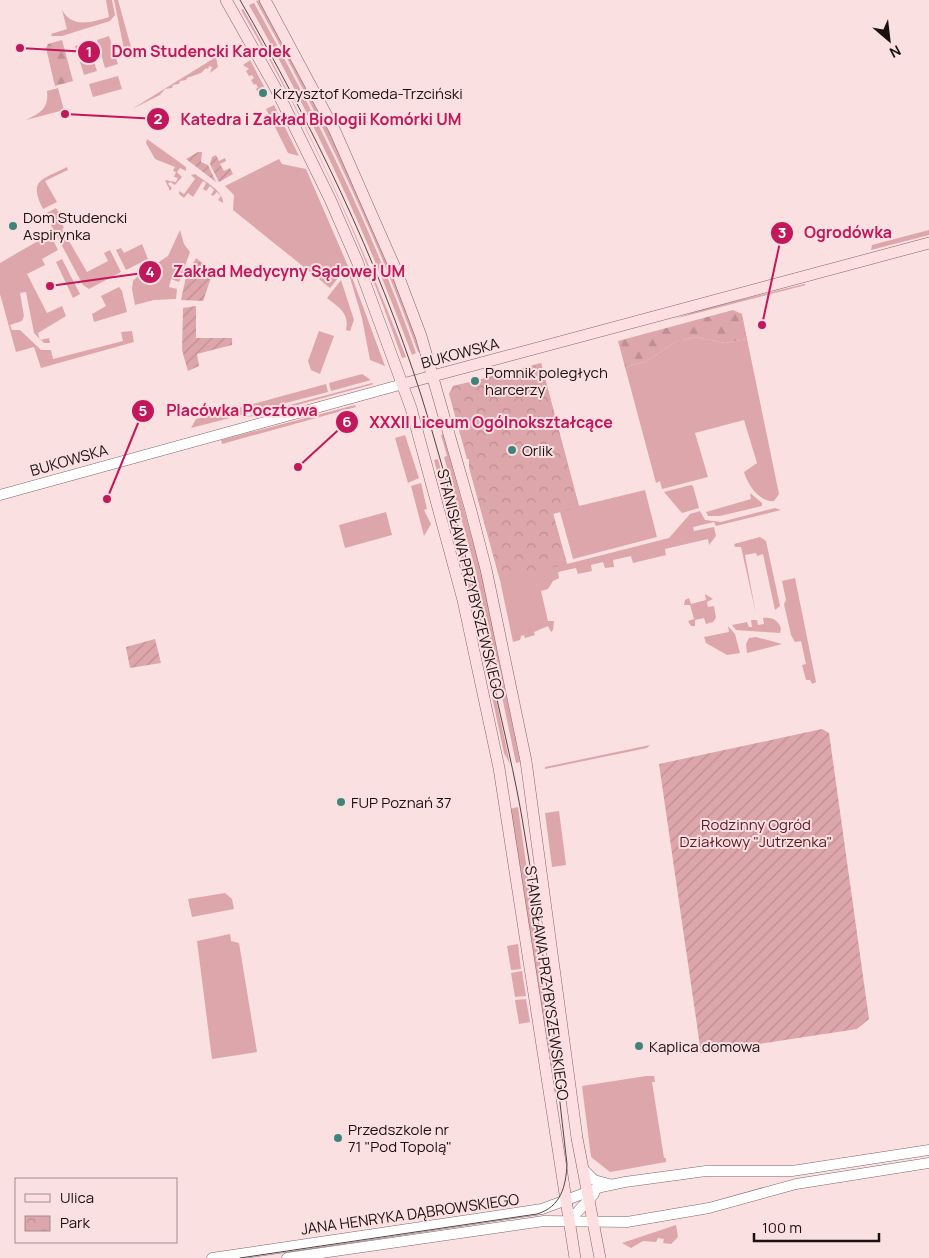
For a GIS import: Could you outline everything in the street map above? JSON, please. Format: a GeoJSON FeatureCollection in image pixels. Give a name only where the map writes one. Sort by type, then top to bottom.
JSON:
{"type":"FeatureCollection","features":[{"type":"Feature","properties":{"kind":"main road","name":"STANISŁAWA PRZYBYSZEWSKIEGO"},"geometry":{"type":"LineString","coordinates":[[226,0],[265,67],[307,149],[357,262],[403,384],[456,573],[498,764],[575,1258]]}},
{"type":"Feature","properties":{"kind":"main road","name":"STANISŁAWA PRZYBYSZEWSKIEGO"},"geometry":{"type":"LineString","coordinates":[[265,0],[312,85],[363,192],[410,305],[433,376],[486,569],[526,761],[576,1129],[600,1258]]}},
{"type":"Feature","properties":{"kind":"main road","name":"BUKOWSKA"},"geometry":{"type":"LineString","coordinates":[[403,384],[929,242]]}},
{"type":"Feature","properties":{"kind":"street","name":"BUKOWSKA"},"geometry":{"type":"LineString","coordinates":[[0,495],[403,384]]}},
{"type":"Feature","properties":{"kind":"street","name":"JANA HENRYKA DĄBROWSKIEGO"},"geometry":{"type":"LineString","coordinates":[[287,1258],[544,1221],[567,1211],[590,1205],[610,1184],[697,1172],[792,1171],[929,1150]]}},
{"type":"Feature","properties":{"kind":"street","name":"JANA HENRYKA DĄBROWSKIEGO"},"geometry":{"type":"LineString","coordinates":[[212,1258],[534,1210],[567,1211],[590,1205],[627,1222],[724,1204],[796,1184],[929,1163]]}},
{"type":"Feature","properties":{"kind":"street"},"geometry":{"type":"LineString","coordinates":[[584,1170],[598,1183],[610,1184]]}},
{"type":"Feature","properties":{"kind":"street","name":"JANA HENRYKA DĄBROWSKIEGO"},"geometry":{"type":"LineString","coordinates":[[567,1211],[590,1205]]}},
{"type":"Feature","properties":{"kind":"green space"},"geometry":{"type":"Polygon","coordinates":[[[106,0],[112,0],[115,15],[110,21],[62,36],[52,36],[51,34],[67,29],[62,10],[66,16],[77,22],[96,21],[109,17],[106,0]]]}},
{"type":"Feature","properties":{"kind":"green space"},"geometry":{"type":"Polygon","coordinates":[[[114,0],[118,0],[131,47],[124,49],[114,0]]]}},
{"type":"Feature","properties":{"kind":"green space"},"geometry":{"type":"Polygon","coordinates":[[[259,0],[328,128],[349,172],[388,261],[420,352],[418,352],[383,262],[344,173],[302,87],[256,1],[259,0]]]}},
{"type":"Feature","properties":{"kind":"green space"},"geometry":{"type":"Polygon","coordinates":[[[254,3],[322,131],[362,218],[416,353],[412,355],[358,221],[317,133],[249,5],[254,3]]]}},
{"type":"Feature","properties":{"kind":"green space"},"geometry":{"type":"Polygon","coordinates":[[[243,9],[289,94],[331,180],[370,268],[406,357],[402,358],[368,268],[330,180],[288,94],[241,10],[243,9]]]}},
{"type":"Feature","properties":{"kind":"green space"},"geometry":{"type":"Polygon","coordinates":[[[109,36],[118,64],[105,68],[97,40],[109,36]]]}},
{"type":"Feature","properties":{"kind":"green space"},"geometry":{"type":"Polygon","coordinates":[[[62,40],[73,81],[55,86],[46,48],[48,44],[62,40]]]}},
{"type":"Feature","properties":{"kind":"green space"},"geometry":{"type":"Polygon","coordinates":[[[88,42],[97,71],[84,75],[75,46],[88,42]]]}},
{"type":"Feature","properties":{"kind":"green space"},"geometry":{"type":"Polygon","coordinates":[[[216,57],[218,67],[210,73],[212,67],[209,66],[208,69],[206,68],[201,73],[180,81],[179,84],[165,89],[160,95],[132,109],[216,57]]]}},
{"type":"Feature","properties":{"kind":"green space"},"geometry":{"type":"Polygon","coordinates":[[[250,60],[268,94],[260,98],[259,96],[264,93],[259,94],[256,89],[258,87],[251,80],[254,78],[252,75],[249,76],[246,71],[249,69],[243,65],[250,60]]]}},
{"type":"Feature","properties":{"kind":"green space"},"geometry":{"type":"Polygon","coordinates":[[[118,76],[122,89],[93,97],[89,84],[118,76]]]}},
{"type":"Feature","properties":{"kind":"green space"},"geometry":{"type":"Polygon","coordinates":[[[58,88],[64,110],[26,120],[45,106],[47,91],[58,88]]]}},
{"type":"Feature","properties":{"kind":"green space"},"geometry":{"type":"Polygon","coordinates":[[[274,105],[299,156],[288,153],[266,109],[274,105]]]}},
{"type":"Feature","properties":{"kind":"green space"},"geometry":{"type":"Polygon","coordinates":[[[147,139],[186,167],[186,171],[180,168],[177,172],[182,177],[175,185],[170,182],[168,184],[172,188],[170,191],[165,180],[176,182],[178,178],[174,177],[176,172],[173,171],[175,167],[155,159],[146,143],[147,139]]]}},
{"type":"Feature","properties":{"kind":"green space"},"geometry":{"type":"Polygon","coordinates":[[[198,152],[202,152],[201,162],[208,165],[216,182],[186,159],[198,152]]]}},
{"type":"Feature","properties":{"kind":"green space"},"geometry":{"type":"Polygon","coordinates":[[[216,155],[219,161],[225,158],[226,161],[220,164],[224,171],[230,168],[233,174],[219,182],[210,164],[212,157],[216,155]]]}},
{"type":"Feature","properties":{"kind":"green space"},"geometry":{"type":"Polygon","coordinates":[[[279,159],[282,164],[306,169],[348,266],[330,288],[233,210],[234,195],[225,186],[279,159]]]}},
{"type":"Feature","properties":{"kind":"green space"},"geometry":{"type":"Polygon","coordinates":[[[67,167],[68,170],[45,181],[57,202],[43,209],[37,192],[37,186],[44,178],[67,167]]]}},
{"type":"Feature","properties":{"kind":"green space"},"geometry":{"type":"Polygon","coordinates":[[[195,174],[208,183],[217,190],[221,196],[217,192],[213,196],[211,195],[214,190],[210,186],[206,191],[203,189],[206,183],[203,181],[193,197],[188,193],[184,198],[179,194],[179,191],[184,194],[195,179],[191,175],[195,174]]]}},
{"type":"Feature","properties":{"kind":"green space"},"geometry":{"type":"Polygon","coordinates":[[[56,208],[60,215],[66,212],[69,217],[61,222],[64,228],[62,229],[87,272],[108,261],[104,253],[110,250],[121,272],[89,289],[83,285],[45,214],[56,208]]]}},
{"type":"Feature","properties":{"kind":"green space"},"geometry":{"type":"Polygon","coordinates":[[[180,230],[184,244],[190,252],[179,282],[171,279],[169,287],[177,289],[176,299],[154,300],[135,305],[132,289],[133,281],[168,256],[180,230]]]}},
{"type":"Feature","properties":{"kind":"green space"},"geometry":{"type":"Polygon","coordinates":[[[929,230],[929,235],[871,250],[872,245],[929,230]]]}},
{"type":"Feature","properties":{"kind":"green space"},"geometry":{"type":"Polygon","coordinates":[[[50,234],[58,250],[42,259],[45,265],[27,274],[47,313],[62,306],[66,316],[38,333],[40,339],[34,333],[26,292],[20,293],[24,316],[22,321],[10,325],[12,330],[20,330],[41,350],[51,350],[53,359],[123,341],[121,332],[132,331],[134,342],[41,368],[34,347],[16,352],[0,294],[0,263],[50,234]]]}},
{"type":"Feature","properties":{"kind":"green space"},"geometry":{"type":"Polygon","coordinates":[[[142,244],[148,259],[126,270],[116,250],[121,248],[124,253],[142,244]]]}},
{"type":"Feature","properties":{"kind":"green space"},"geometry":{"type":"Polygon","coordinates":[[[196,258],[213,272],[203,301],[181,300],[186,277],[196,258]]]}},
{"type":"Feature","properties":{"kind":"green space"},"geometry":{"type":"Polygon","coordinates":[[[62,259],[80,294],[73,298],[56,262],[62,259]]]}},
{"type":"Feature","properties":{"kind":"green space"},"geometry":{"type":"Polygon","coordinates":[[[349,269],[385,366],[370,360],[362,318],[349,269]]]}},
{"type":"Feature","properties":{"kind":"green space"},"geometry":{"type":"Polygon","coordinates":[[[341,280],[354,320],[350,331],[346,330],[345,315],[327,298],[341,280]]]}},
{"type":"Feature","properties":{"kind":"green space"},"geometry":{"type":"Polygon","coordinates":[[[806,285],[674,319],[703,309],[806,285]]]}},
{"type":"Feature","properties":{"kind":"green space"},"geometry":{"type":"Polygon","coordinates":[[[119,287],[122,291],[127,312],[94,322],[92,314],[106,306],[101,296],[119,287]]]}},
{"type":"Feature","properties":{"kind":"green space"},"geometry":{"type":"Polygon","coordinates":[[[196,306],[196,338],[232,338],[232,345],[197,354],[199,366],[188,371],[182,350],[183,308],[196,306]]]}},
{"type":"Feature","properties":{"kind":"green space"},"geometry":{"type":"Polygon","coordinates":[[[733,310],[742,314],[747,339],[725,343],[696,337],[677,341],[647,361],[625,367],[618,341],[733,310]]]}},
{"type":"Feature","properties":{"kind":"green space"},"geometry":{"type":"Polygon","coordinates":[[[319,331],[334,336],[320,374],[311,370],[308,361],[319,331]]]}},
{"type":"Feature","properties":{"kind":"green space"},"geometry":{"type":"Polygon","coordinates":[[[696,337],[725,343],[747,339],[779,494],[774,501],[769,501],[759,496],[751,487],[744,472],[757,463],[744,420],[695,433],[708,477],[662,489],[660,481],[656,483],[625,367],[647,361],[677,341],[696,337]]]}},
{"type":"Feature","properties":{"kind":"green space"},"geometry":{"type":"Polygon","coordinates":[[[49,338],[50,343],[44,343],[41,340],[49,338]]]}},
{"type":"Feature","properties":{"kind":"green space"},"geometry":{"type":"Polygon","coordinates":[[[541,363],[579,506],[645,490],[657,537],[573,559],[560,512],[553,513],[567,564],[669,538],[690,514],[700,511],[705,520],[721,522],[775,508],[781,510],[716,526],[714,522],[693,527],[694,531],[714,527],[716,536],[709,545],[708,539],[665,549],[666,555],[633,563],[631,556],[613,560],[614,567],[605,568],[603,562],[591,565],[592,571],[578,574],[576,568],[558,572],[559,578],[553,581],[548,589],[541,591],[548,621],[554,621],[553,630],[551,632],[548,626],[534,632],[535,635],[525,638],[524,635],[521,636],[520,640],[513,642],[500,580],[469,467],[541,363]]]}},
{"type":"Feature","properties":{"kind":"green space"},"geometry":{"type":"Polygon","coordinates":[[[541,363],[579,507],[553,514],[567,564],[500,580],[469,467],[469,459],[467,459],[449,394],[453,386],[473,381],[477,383],[477,380],[541,363]]]}},
{"type":"Feature","properties":{"kind":"green space"},"geometry":{"type":"Polygon","coordinates":[[[362,374],[371,380],[331,391],[329,383],[362,374]]]}},
{"type":"Feature","properties":{"kind":"green space"},"geometry":{"type":"Polygon","coordinates":[[[326,384],[328,392],[240,415],[238,408],[326,384]]]}},
{"type":"Feature","properties":{"kind":"green space"},"geometry":{"type":"Polygon","coordinates":[[[374,384],[261,415],[245,417],[374,384]]]}},
{"type":"Feature","properties":{"kind":"green space"},"geometry":{"type":"Polygon","coordinates":[[[355,405],[356,407],[222,444],[221,440],[355,405]]]}},
{"type":"Feature","properties":{"kind":"green space"},"geometry":{"type":"Polygon","coordinates":[[[233,410],[234,415],[230,418],[191,428],[196,419],[233,410]]]}},
{"type":"Feature","properties":{"kind":"green space"},"geometry":{"type":"Polygon","coordinates":[[[443,434],[481,571],[520,762],[516,763],[475,568],[444,457],[447,456],[441,435],[443,434]]]}},
{"type":"Feature","properties":{"kind":"green space"},"geometry":{"type":"Polygon","coordinates":[[[405,435],[419,478],[408,483],[395,438],[405,435]]]}},
{"type":"Feature","properties":{"kind":"green space"},"geometry":{"type":"Polygon","coordinates":[[[438,459],[474,597],[510,764],[504,753],[471,598],[434,460],[438,459]]]}},
{"type":"Feature","properties":{"kind":"green space"},"geometry":{"type":"Polygon","coordinates":[[[421,483],[427,509],[424,510],[431,524],[424,536],[411,486],[421,483]]]}},
{"type":"Feature","properties":{"kind":"green space"},"geometry":{"type":"Polygon","coordinates":[[[693,486],[699,508],[682,513],[664,492],[693,486]]]}},
{"type":"Feature","properties":{"kind":"green space"},"geometry":{"type":"Polygon","coordinates":[[[750,493],[762,503],[762,506],[720,516],[708,516],[706,512],[751,499],[750,493]]]}},
{"type":"Feature","properties":{"kind":"green space"},"geometry":{"type":"Polygon","coordinates":[[[386,512],[392,535],[345,548],[339,525],[386,512]]]}},
{"type":"Feature","properties":{"kind":"green space"},"geometry":{"type":"Polygon","coordinates":[[[760,537],[766,541],[780,606],[775,610],[763,554],[757,556],[756,553],[745,555],[756,614],[741,547],[735,547],[734,544],[760,537]]]}},
{"type":"Feature","properties":{"kind":"green space"},"geometry":{"type":"Polygon","coordinates":[[[795,578],[816,682],[812,684],[810,680],[806,680],[802,665],[806,664],[801,641],[795,642],[791,635],[784,604],[786,600],[782,581],[795,578]]]}},
{"type":"Feature","properties":{"kind":"green space"},"geometry":{"type":"Polygon","coordinates":[[[705,594],[713,599],[707,602],[708,607],[714,606],[716,618],[713,622],[706,624],[704,618],[695,620],[695,626],[691,626],[688,621],[694,619],[690,605],[684,605],[685,600],[689,598],[691,604],[706,600],[705,594]]]}},
{"type":"Feature","properties":{"kind":"green space"},"geometry":{"type":"Polygon","coordinates":[[[763,618],[776,621],[781,628],[780,633],[736,630],[732,625],[747,622],[749,627],[752,627],[751,620],[757,620],[758,625],[764,624],[763,618]]]}},
{"type":"Feature","properties":{"kind":"green space"},"geometry":{"type":"Polygon","coordinates":[[[728,626],[735,634],[740,653],[727,655],[706,643],[704,637],[729,632],[728,626]]]}},
{"type":"Feature","properties":{"kind":"green space"},"geometry":{"type":"Polygon","coordinates":[[[756,637],[782,644],[747,653],[746,644],[749,638],[756,637]]]}},
{"type":"Feature","properties":{"kind":"green space"},"geometry":{"type":"Polygon","coordinates":[[[155,639],[161,663],[130,668],[126,647],[155,639]]]}},
{"type":"Feature","properties":{"kind":"green space","name":"Rodzinny Ogród Działkowy \"Jutrzenka\""},"geometry":{"type":"Polygon","coordinates":[[[822,729],[829,733],[869,1019],[857,1029],[701,1053],[659,764],[822,729]]]}},
{"type":"Feature","properties":{"kind":"green space"},"geometry":{"type":"Polygon","coordinates":[[[650,745],[647,748],[545,769],[545,767],[650,745]]]}},
{"type":"Feature","properties":{"kind":"green space"},"geometry":{"type":"Polygon","coordinates":[[[518,807],[553,1054],[557,1092],[554,1095],[510,809],[518,807]]]}},
{"type":"Feature","properties":{"kind":"green space"},"geometry":{"type":"Polygon","coordinates":[[[559,811],[566,865],[552,867],[545,813],[559,811]]]}},
{"type":"Feature","properties":{"kind":"green space"},"geometry":{"type":"Polygon","coordinates":[[[225,893],[232,899],[234,909],[192,917],[188,899],[225,893]]]}},
{"type":"Feature","properties":{"kind":"green space"},"geometry":{"type":"Polygon","coordinates":[[[230,934],[231,941],[239,943],[257,1052],[212,1059],[197,941],[230,934]]]}},
{"type":"Feature","properties":{"kind":"green space"},"geometry":{"type":"Polygon","coordinates":[[[518,944],[521,969],[511,970],[507,946],[518,944]]]}},
{"type":"Feature","properties":{"kind":"green space"},"geometry":{"type":"Polygon","coordinates":[[[522,971],[526,996],[515,997],[511,973],[522,971]]]}},
{"type":"Feature","properties":{"kind":"green space"},"geometry":{"type":"Polygon","coordinates":[[[526,999],[530,1022],[519,1024],[515,1000],[526,999]]]}},
{"type":"Feature","properties":{"kind":"green space"},"geometry":{"type":"Polygon","coordinates":[[[654,1076],[655,1082],[652,1082],[666,1162],[610,1172],[591,1157],[582,1086],[654,1076]]]}},
{"type":"Feature","properties":{"kind":"green space"},"geometry":{"type":"Polygon","coordinates":[[[676,1225],[678,1237],[671,1244],[663,1243],[664,1239],[658,1238],[656,1242],[643,1241],[631,1248],[622,1243],[676,1225]]]}},
{"type":"Feature","properties":{"kind":"tram line"},"geometry":{"type":"LineString","coordinates":[[240,0],[267,47],[317,144],[363,242],[404,344],[444,471],[473,587],[522,819],[543,958],[567,1164],[561,1195],[552,1206],[537,1214],[240,1258]]}},
{"type":"Feature","properties":{"kind":"place","name":"Dom Studencki Karolek"},"geometry":{"type":"Point","coordinates":[20,48]}},
{"type":"Feature","properties":{"kind":"place","name":"Krzysztof Komeda-Trzciński"},"geometry":{"type":"Point","coordinates":[263,93]}},
{"type":"Feature","properties":{"kind":"place","name":"Katedra i Zakład Biologii Komórki UM"},"geometry":{"type":"Point","coordinates":[65,114]}},
{"type":"Feature","properties":{"kind":"place","name":"Dom Studencki Aspirynka"},"geometry":{"type":"Point","coordinates":[13,226]}},
{"type":"Feature","properties":{"kind":"place","name":"Zakład Medycyny Sądowej UM"},"geometry":{"type":"Point","coordinates":[50,286]}},
{"type":"Feature","properties":{"kind":"place","name":"Ogrodówka"},"geometry":{"type":"Point","coordinates":[762,325]}},
{"type":"Feature","properties":{"kind":"place","name":"Pomnik poległych harcerzy"},"geometry":{"type":"Point","coordinates":[475,381]}},
{"type":"Feature","properties":{"kind":"place","name":"Orlik"},"geometry":{"type":"Point","coordinates":[512,450]}},
{"type":"Feature","properties":{"kind":"place","name":"XXXII Liceum Ogólnokształcące"},"geometry":{"type":"Point","coordinates":[298,467]}},
{"type":"Feature","properties":{"kind":"place","name":"Placówka Pocztowa"},"geometry":{"type":"Point","coordinates":[107,499]}},
{"type":"Feature","properties":{"kind":"place","name":"FUP Poznań 37"},"geometry":{"type":"Point","coordinates":[341,802]}},
{"type":"Feature","properties":{"kind":"place","name":"Kaplica domowa"},"geometry":{"type":"Point","coordinates":[639,1046]}},
{"type":"Feature","properties":{"kind":"place","name":"Przedszkole nr 71 \"Pod Topolą\""},"geometry":{"type":"Point","coordinates":[338,1138]}}]}
